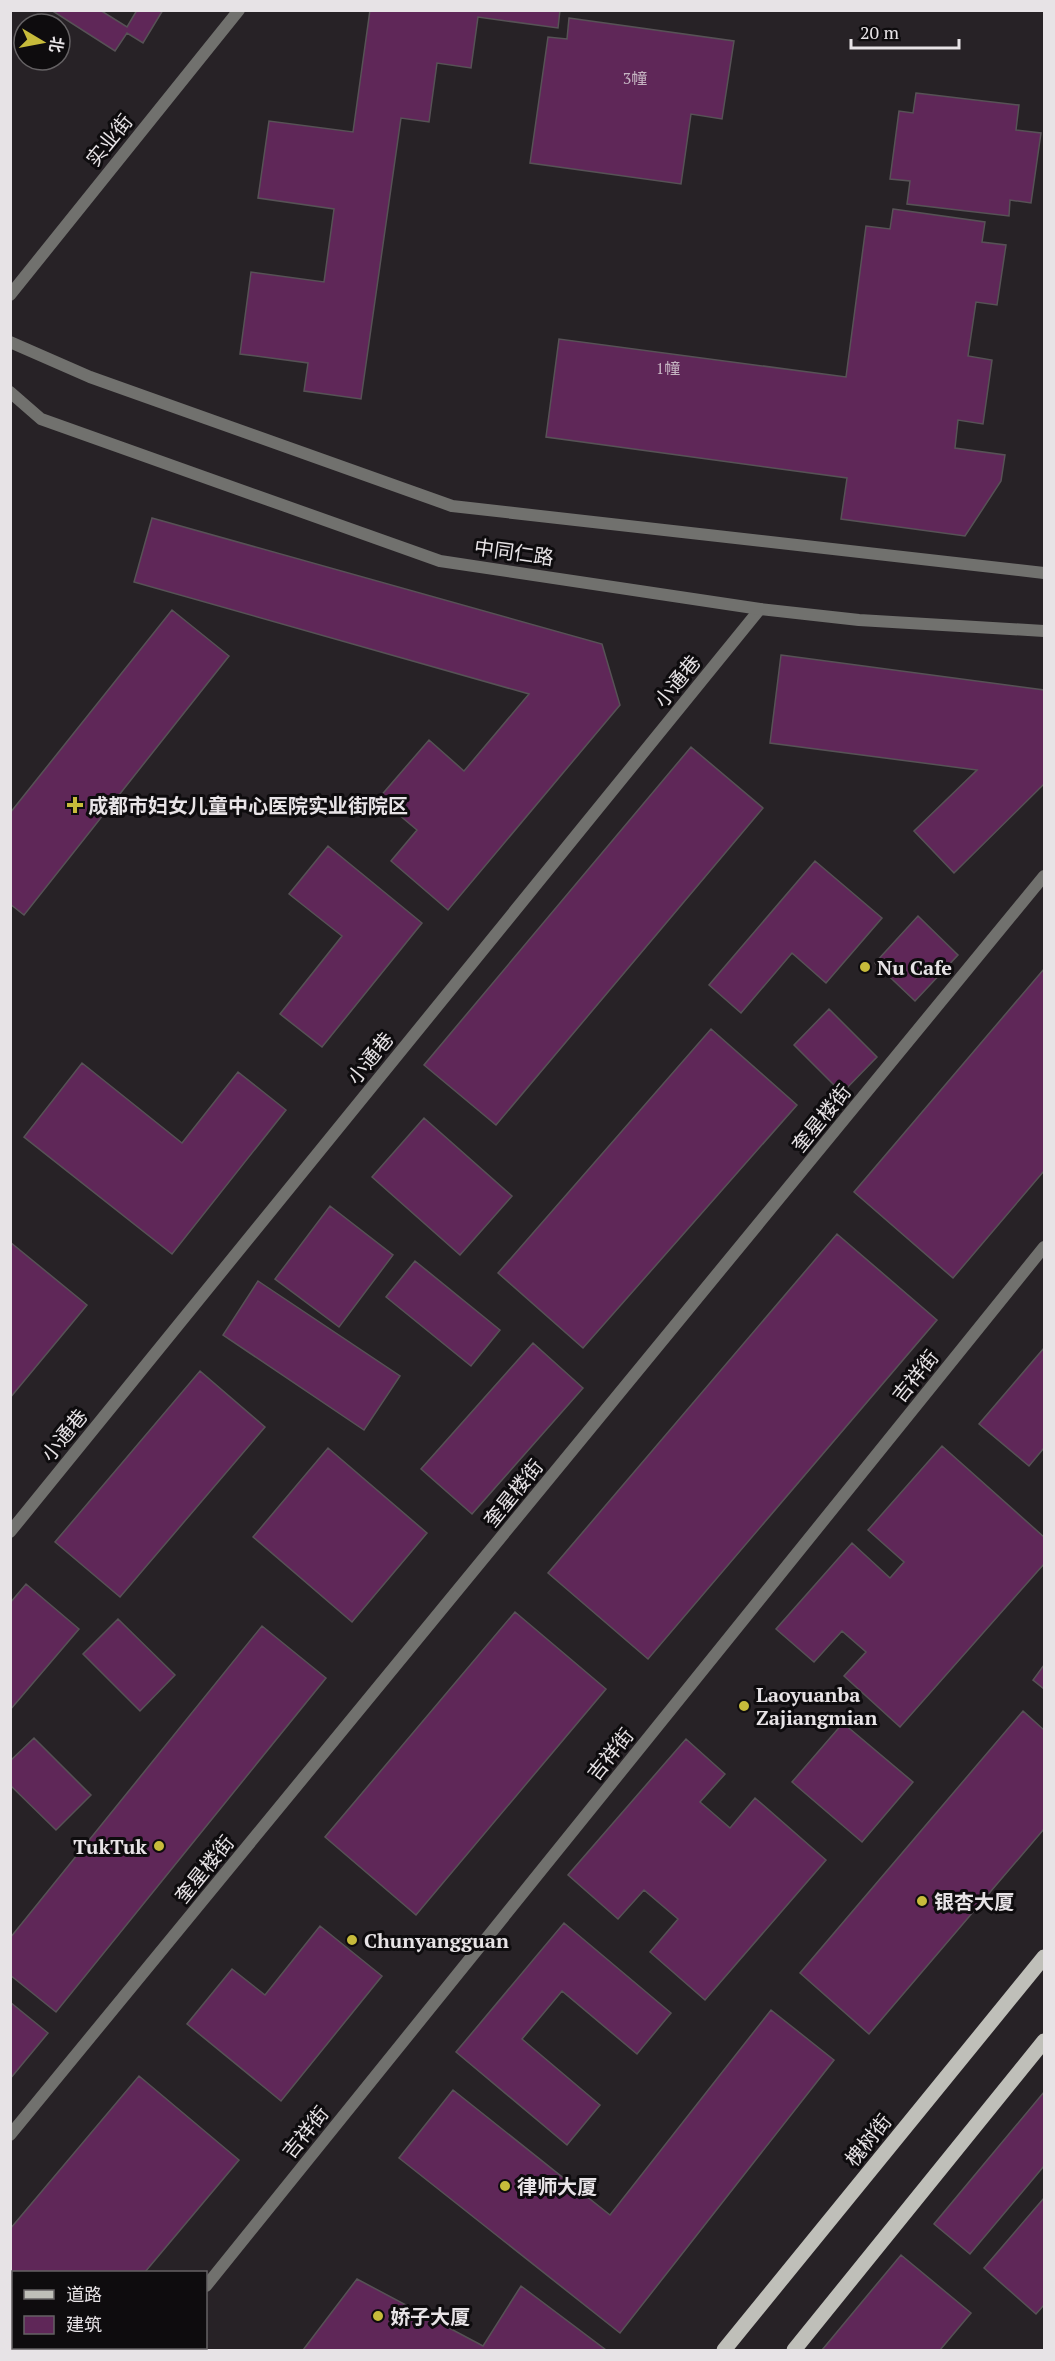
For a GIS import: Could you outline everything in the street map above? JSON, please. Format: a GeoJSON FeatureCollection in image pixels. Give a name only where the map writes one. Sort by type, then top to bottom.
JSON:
{"type":"FeatureCollection","features":[{"type":"Feature","properties":{"kind":"main road","name":"槐树街"},"geometry":{"type":"LineString","coordinates":[[724,2350],[1044,1957]]}},
{"type":"Feature","properties":{"kind":"main road"},"geometry":{"type":"LineString","coordinates":[[794,2350],[1044,2041]]}},
{"type":"Feature","properties":{"kind":"street","name":"实业街"},"geometry":{"type":"LineString","coordinates":[[10,295],[239,10]]}},
{"type":"Feature","properties":{"kind":"street"},"geometry":{"type":"LineString","coordinates":[[10,342],[90,377],[452,506],[1044,573]]}},
{"type":"Feature","properties":{"kind":"street","name":"中同仁路"},"geometry":{"type":"LineString","coordinates":[[10,392],[41,419],[440,561],[760,609],[859,620],[1044,631]]}},
{"type":"Feature","properties":{"kind":"street","name":"小通巷"},"geometry":{"type":"LineString","coordinates":[[10,1532],[760,609]]}},
{"type":"Feature","properties":{"kind":"street","name":"奎星楼街"},"geometry":{"type":"LineString","coordinates":[[10,2135],[1044,876]]}},
{"type":"Feature","properties":{"kind":"street","name":"吉祥街"},"geometry":{"type":"LineString","coordinates":[[207,2285],[1044,1247]]}},
{"type":"Feature","properties":{"kind":"building"},"geometry":{"type":"Polygon","coordinates":[[[51,10],[100,10],[127,27],[137,10],[163,10],[143,43],[127,33],[115,51],[72,23],[72,12],[51,10]]]}},
{"type":"Feature","properties":{"kind":"building"},"geometry":{"type":"Polygon","coordinates":[[[370,10],[560,10],[558,28],[478,17],[471,68],[437,63],[429,122],[401,118],[361,399],[304,391],[308,363],[240,354],[251,272],[324,282],[334,209],[258,198],[269,121],[353,132],[370,10]]]}},
{"type":"Feature","properties":{"kind":"building"},"geometry":{"type":"Polygon","coordinates":[[[569,18],[734,41],[722,119],[691,114],[681,184],[530,163],[548,37],[567,39],[569,18]]]}},
{"type":"Feature","properties":{"kind":"building"},"geometry":{"type":"Polygon","coordinates":[[[916,93],[1019,105],[1016,130],[1041,133],[1031,203],[1010,200],[1009,216],[907,204],[910,181],[890,179],[899,111],[913,113],[916,93]]]}},
{"type":"Feature","properties":{"kind":"building"},"geometry":{"type":"Polygon","coordinates":[[[893,209],[985,222],[982,242],[1006,245],[997,305],[976,302],[968,356],[992,360],[983,424],[958,420],[955,448],[1005,455],[1001,481],[965,536],[841,519],[847,478],[546,437],[559,339],[846,377],[866,226],[890,229],[893,209]]]}},
{"type":"Feature","properties":{"kind":"building"},"geometry":{"type":"Polygon","coordinates":[[[152,518],[602,644],[620,705],[448,910],[391,861],[417,830],[379,798],[429,740],[464,771],[529,694],[134,582],[152,518]]]}},
{"type":"Feature","properties":{"kind":"building"},"geometry":{"type":"Polygon","coordinates":[[[172,610],[229,656],[24,915],[10,904],[10,813],[172,610]]]}},
{"type":"Feature","properties":{"kind":"building"},"geometry":{"type":"Polygon","coordinates":[[[781,655],[1044,690],[1044,784],[954,873],[914,831],[977,770],[770,743],[781,655]]]}},
{"type":"Feature","properties":{"kind":"building"},"geometry":{"type":"Polygon","coordinates":[[[691,747],[763,808],[496,1125],[424,1065],[691,747]]]}},
{"type":"Feature","properties":{"kind":"building"},"geometry":{"type":"Polygon","coordinates":[[[328,846],[422,923],[322,1047],[280,1014],[342,936],[289,894],[328,846]]]}},
{"type":"Feature","properties":{"kind":"building"},"geometry":{"type":"Polygon","coordinates":[[[815,861],[882,918],[826,983],[792,953],[741,1013],[709,985],[815,861]]]}},
{"type":"Feature","properties":{"kind":"building"},"geometry":{"type":"Polygon","coordinates":[[[918,916],[958,955],[915,1001],[875,963],[918,916]]]}},
{"type":"Feature","properties":{"kind":"building"},"geometry":{"type":"Polygon","coordinates":[[[1044,969],[1044,1171],[953,1278],[854,1192],[1044,969]]]}},
{"type":"Feature","properties":{"kind":"building"},"geometry":{"type":"Polygon","coordinates":[[[829,1009],[877,1057],[842,1093],[794,1045],[829,1009]]]}},
{"type":"Feature","properties":{"kind":"building"},"geometry":{"type":"Polygon","coordinates":[[[711,1029],[797,1105],[583,1348],[498,1273],[711,1029]]]}},
{"type":"Feature","properties":{"kind":"building"},"geometry":{"type":"Polygon","coordinates":[[[82,1063],[182,1143],[238,1072],[286,1110],[172,1254],[24,1137],[82,1063]]]}},
{"type":"Feature","properties":{"kind":"building"},"geometry":{"type":"Polygon","coordinates":[[[424,1118],[512,1196],[460,1255],[372,1177],[424,1118]]]}},
{"type":"Feature","properties":{"kind":"building"},"geometry":{"type":"Polygon","coordinates":[[[330,1206],[393,1255],[339,1327],[275,1279],[330,1206]]]}},
{"type":"Feature","properties":{"kind":"building"},"geometry":{"type":"Polygon","coordinates":[[[837,1234],[937,1320],[648,1659],[548,1573],[837,1234]]]}},
{"type":"Feature","properties":{"kind":"building"},"geometry":{"type":"Polygon","coordinates":[[[10,1242],[87,1305],[10,1398],[10,1242]]]}},
{"type":"Feature","properties":{"kind":"building"},"geometry":{"type":"Polygon","coordinates":[[[415,1261],[500,1330],[471,1366],[386,1297],[415,1261]]]}},
{"type":"Feature","properties":{"kind":"building"},"geometry":{"type":"Polygon","coordinates":[[[258,1281],[400,1376],[364,1430],[223,1335],[258,1281]]]}},
{"type":"Feature","properties":{"kind":"building"},"geometry":{"type":"Polygon","coordinates":[[[533,1343],[583,1388],[472,1514],[421,1469],[533,1343]]]}},
{"type":"Feature","properties":{"kind":"building"},"geometry":{"type":"Polygon","coordinates":[[[1044,1348],[1044,1448],[1029,1466],[979,1424],[1044,1348]]]}},
{"type":"Feature","properties":{"kind":"building"},"geometry":{"type":"Polygon","coordinates":[[[200,1371],[265,1427],[120,1597],[55,1542],[200,1371]]]}},
{"type":"Feature","properties":{"kind":"building"},"geometry":{"type":"Polygon","coordinates":[[[942,1446],[1044,1537],[1044,1564],[900,1727],[844,1676],[866,1652],[842,1631],[814,1662],[776,1629],[852,1543],[890,1578],[904,1562],[868,1530],[942,1446]]]}},
{"type":"Feature","properties":{"kind":"building"},"geometry":{"type":"Polygon","coordinates":[[[328,1448],[427,1533],[352,1622],[253,1537],[328,1448]]]}},
{"type":"Feature","properties":{"kind":"building"},"geometry":{"type":"Polygon","coordinates":[[[26,1584],[79,1629],[10,1710],[10,1603],[26,1584]]]}},
{"type":"Feature","properties":{"kind":"building"},"geometry":{"type":"Polygon","coordinates":[[[515,1612],[606,1689],[416,1915],[325,1837],[515,1612]]]}},
{"type":"Feature","properties":{"kind":"building"},"geometry":{"type":"Polygon","coordinates":[[[118,1619],[175,1675],[140,1711],[83,1654],[118,1619]]]}},
{"type":"Feature","properties":{"kind":"building"},"geometry":{"type":"Polygon","coordinates":[[[262,1626],[326,1678],[56,2012],[10,1975],[10,1938],[262,1626]]]}},
{"type":"Feature","properties":{"kind":"building"},"geometry":{"type":"Polygon","coordinates":[[[1044,1665],[1044,1689],[1033,1680],[1044,1665]]]}},
{"type":"Feature","properties":{"kind":"building","name":"银杏大厦"},"geometry":{"type":"Polygon","coordinates":[[[1023,1711],[1044,1730],[1044,1829],[869,2034],[800,1973],[1023,1711]]]}},
{"type":"Feature","properties":{"kind":"building"},"geometry":{"type":"Polygon","coordinates":[[[843,1723],[913,1782],[862,1842],[792,1782],[843,1723]]]}},
{"type":"Feature","properties":{"kind":"building"},"geometry":{"type":"Polygon","coordinates":[[[34,1738],[91,1795],[56,1830],[10,1785],[10,1761],[34,1738]]]}},
{"type":"Feature","properties":{"kind":"building"},"geometry":{"type":"Polygon","coordinates":[[[686,1739],[725,1774],[700,1802],[730,1828],[755,1798],[826,1860],[705,2000],[650,1952],[678,1919],[644,1890],[618,1919],[568,1875],[686,1739]]]}},
{"type":"Feature","properties":{"kind":"building"},"geometry":{"type":"Polygon","coordinates":[[[564,1923],[671,2013],[637,2054],[562,1991],[522,2039],[600,2105],[567,2145],[456,2052],[564,1923]]]}},
{"type":"Feature","properties":{"kind":"building"},"geometry":{"type":"Polygon","coordinates":[[[320,1926],[382,1976],[281,2101],[187,2024],[232,1969],[265,1995],[320,1926]]]}},
{"type":"Feature","properties":{"kind":"building"},"geometry":{"type":"Polygon","coordinates":[[[10,2002],[48,2033],[10,2079],[10,2002]]]}},
{"type":"Feature","properties":{"kind":"building","name":"律师大厦"},"geometry":{"type":"Polygon","coordinates":[[[771,2010],[834,2060],[620,2333],[399,2158],[453,2090],[610,2215],[771,2010]]]}},
{"type":"Feature","properties":{"kind":"building"},"geometry":{"type":"Polygon","coordinates":[[[139,2076],[239,2160],[146,2271],[12,2271],[12,2349],[80,2349],[79,2350],[10,2350],[10,2229],[139,2076]]]}},
{"type":"Feature","properties":{"kind":"building"},"geometry":{"type":"Polygon","coordinates":[[[1044,2092],[1044,2166],[970,2254],[934,2224],[1044,2092]]]}},
{"type":"Feature","properties":{"kind":"building"},"geometry":{"type":"Polygon","coordinates":[[[1044,2198],[1044,2305],[1036,2314],[984,2268],[1044,2198]]]}},
{"type":"Feature","properties":{"kind":"building"},"geometry":{"type":"Polygon","coordinates":[[[901,2255],[971,2313],[940,2350],[822,2350],[901,2255]]]}},
{"type":"Feature","properties":{"kind":"building","name":"娇子大厦"},"geometry":{"type":"Polygon","coordinates":[[[357,2279],[483,2346],[521,2286],[606,2350],[303,2350],[357,2279]]]}},
{"type":"Feature","properties":{"kind":"place","name":"成都市妇女儿童中心医院实业街院区"},"geometry":{"type":"Point","coordinates":[75,805]}},
{"type":"Feature","properties":{"kind":"place","name":"Nu Cafe"},"geometry":{"type":"Point","coordinates":[865,967]}},
{"type":"Feature","properties":{"kind":"place","name":"Laoyuanba Zajiangmian"},"geometry":{"type":"Point","coordinates":[744,1706]}},
{"type":"Feature","properties":{"kind":"place","name":"TukTuk"},"geometry":{"type":"Point","coordinates":[159,1846]}},
{"type":"Feature","properties":{"kind":"place","name":"银杏大厦"},"geometry":{"type":"Point","coordinates":[922,1901]}},
{"type":"Feature","properties":{"kind":"place","name":"Chunyangguan"},"geometry":{"type":"Point","coordinates":[352,1940]}},
{"type":"Feature","properties":{"kind":"place","name":"律师大厦"},"geometry":{"type":"Point","coordinates":[505,2186]}},
{"type":"Feature","properties":{"kind":"place","name":"娇子大厦"},"geometry":{"type":"Point","coordinates":[378,2316]}}]}
